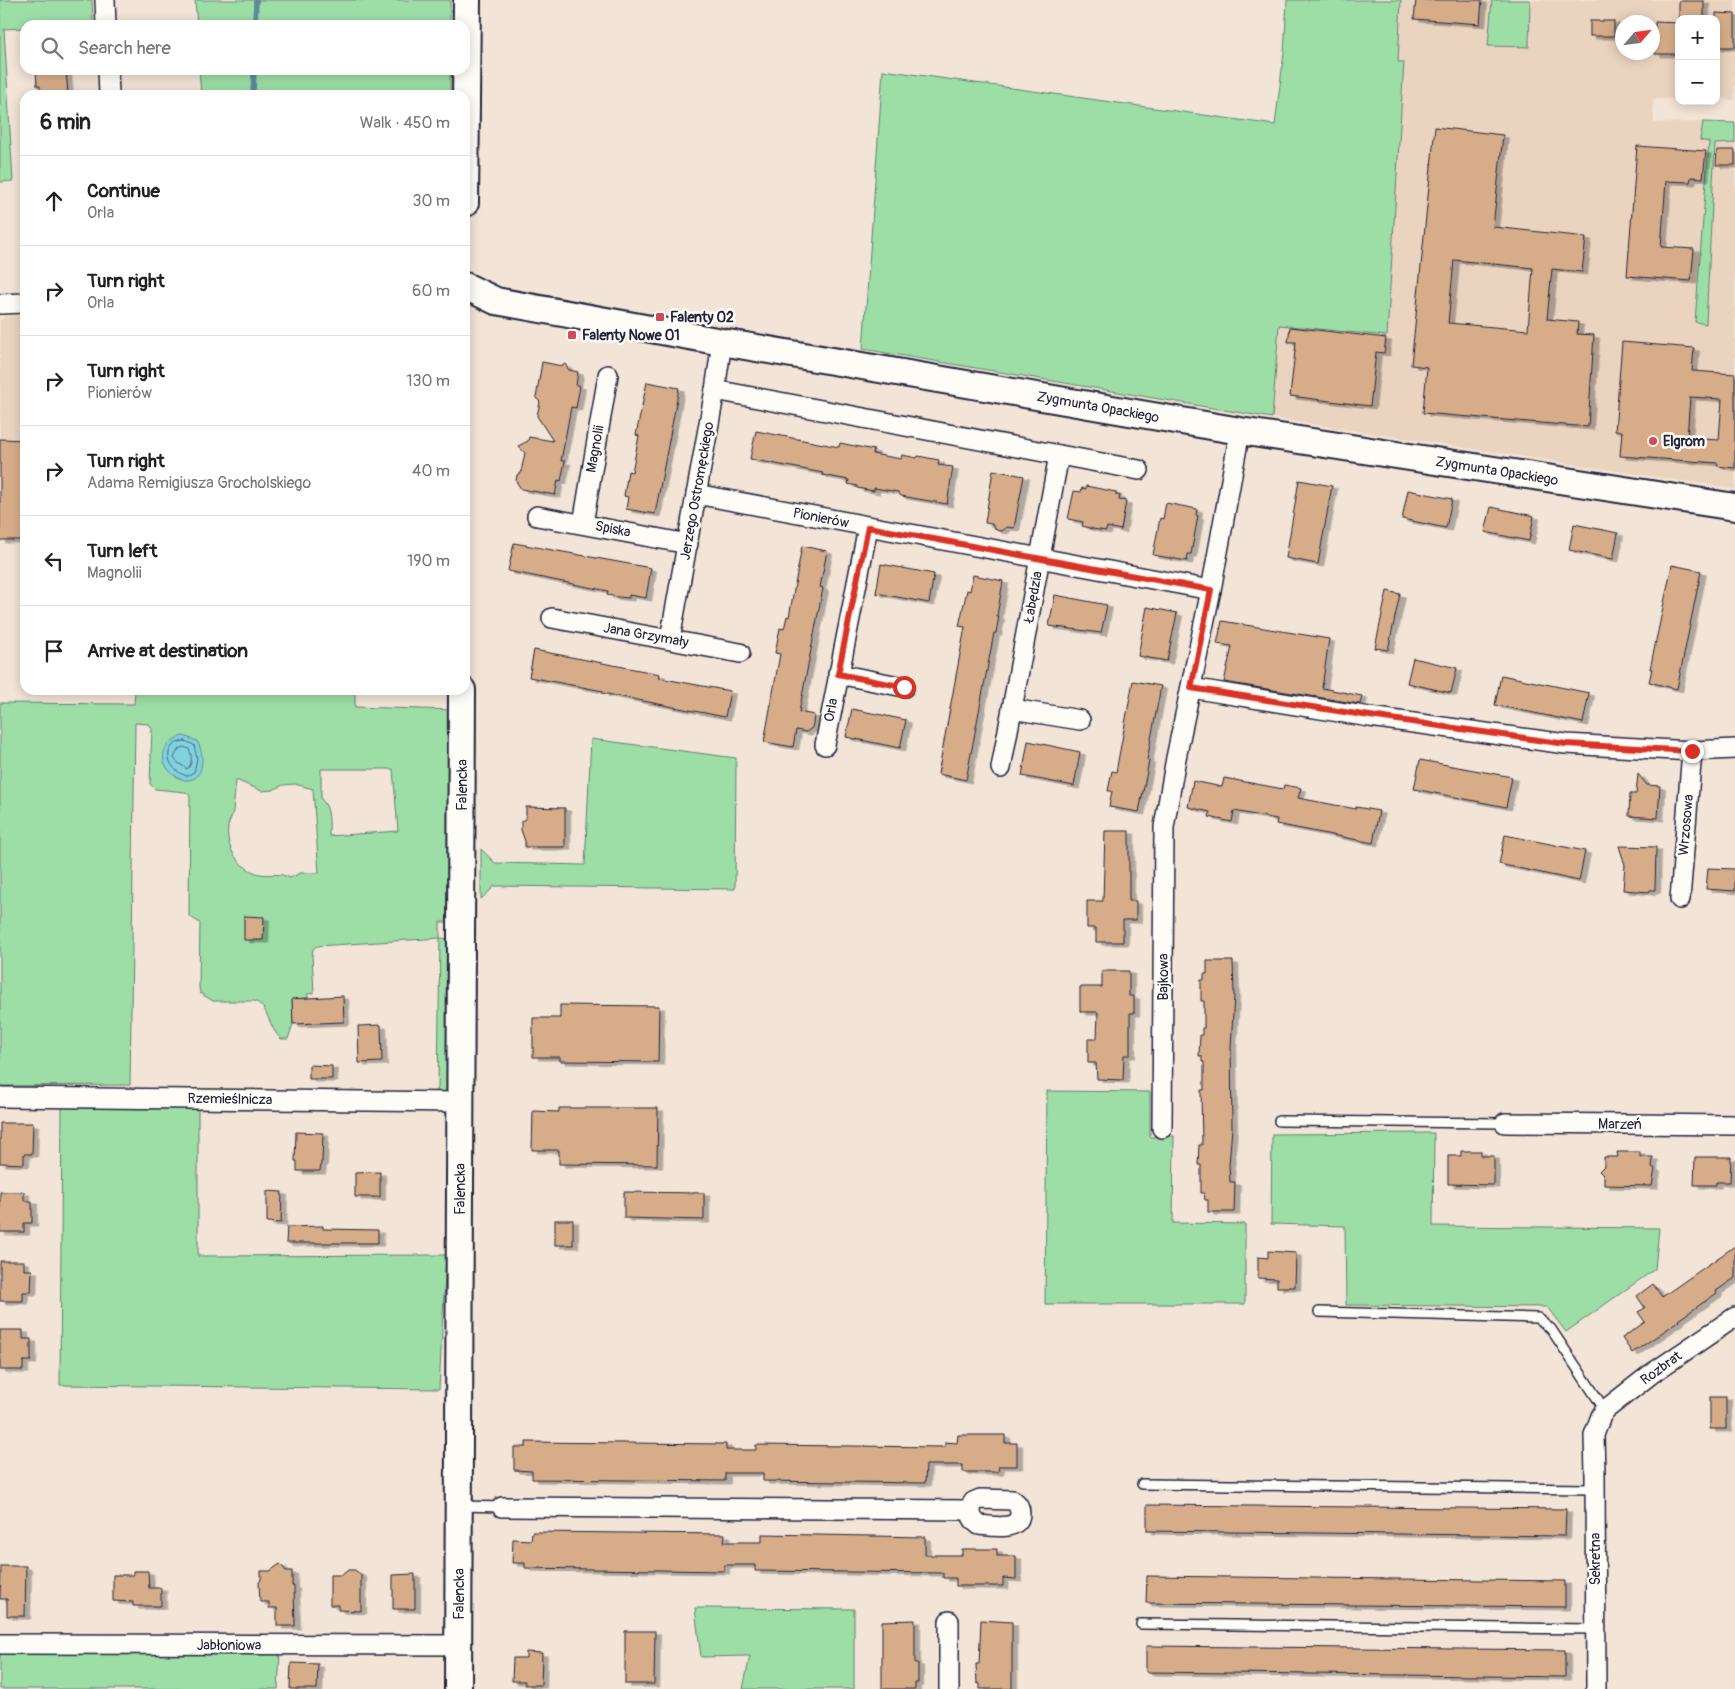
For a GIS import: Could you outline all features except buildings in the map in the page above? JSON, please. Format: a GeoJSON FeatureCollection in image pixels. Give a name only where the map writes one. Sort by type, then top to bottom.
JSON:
{"type":"FeatureCollection","features":[{"type":"Feature","properties":{"kind":"street"},"geometry":{"type":"LineString","coordinates":[[104,0],[106,20]]}},
{"type":"Feature","properties":{"kind":"street"},"geometry":{"type":"LineString","coordinates":[[467,0],[467,20]]}},
{"type":"Feature","properties":{"kind":"street"},"geometry":{"type":"LineString","coordinates":[[108,75],[109,90]]}},
{"type":"Feature","properties":{"kind":"street"},"geometry":{"type":"LineString","coordinates":[[466,75],[466,90]]}},
{"type":"Feature","properties":{"kind":"street","name":"Zygmunta Opackiego"},"geometry":{"type":"LineString","coordinates":[[470,288],[496,301],[722,342],[1240,431],[1735,507]]}},
{"type":"Feature","properties":{"kind":"street"},"geometry":{"type":"LineString","coordinates":[[0,304],[20,303]]}},
{"type":"Feature","properties":{"kind":"street","name":"Jerzego Ostromęckiego"},"geometry":{"type":"LineString","coordinates":[[670,639],[722,342]]}},
{"type":"Feature","properties":{"kind":"street","name":"Magnolii"},"geometry":{"type":"LineString","coordinates":[[583,524],[608,375]]}},
{"type":"Feature","properties":{"kind":"street"},"geometry":{"type":"LineString","coordinates":[[715,390],[1139,470]]}},
{"type":"Feature","properties":{"kind":"street","name":"Bajkowa"},"geometry":{"type":"LineString","coordinates":[[1162,1128],[1164,827],[1240,431]]}},
{"type":"Feature","properties":{"kind":"street","name":"Łabędzia"},"geometry":{"type":"LineString","coordinates":[[1001,768],[1059,456]]}},
{"type":"Feature","properties":{"kind":"street","name":"Pionierów"},"geometry":{"type":"LineString","coordinates":[[696,494],[1211,590]]}},
{"type":"Feature","properties":{"kind":"street","name":"Spiska"},"geometry":{"type":"LineString","coordinates":[[537,516],[688,544]]}},
{"type":"Feature","properties":{"kind":"street","name":"Orla"},"geometry":{"type":"LineString","coordinates":[[825,745],[868,527]]}},
{"type":"Feature","properties":{"kind":"street","name":"Jana Grzymały"},"geometry":{"type":"LineString","coordinates":[[552,618],[740,653]]}},
{"type":"Feature","properties":{"kind":"street"},"geometry":{"type":"LineString","coordinates":[[838,674],[904,687]]}},
{"type":"Feature","properties":{"kind":"street"},"geometry":{"type":"LineString","coordinates":[[1191,688],[1361,715],[1566,744],[1692,751],[1735,749]]}},
{"type":"Feature","properties":{"kind":"street","name":"Falencka"},"geometry":{"type":"LineString","coordinates":[[458,1689],[462,695]]}},
{"type":"Feature","properties":{"kind":"street"},"geometry":{"type":"LineString","coordinates":[[1012,709],[1080,720]]}},
{"type":"Feature","properties":{"kind":"street","name":"Wrzosowa"},"geometry":{"type":"LineString","coordinates":[[1680,899],[1692,751]]}},
{"type":"Feature","properties":{"kind":"street","name":"Rzemieślnicza"},"geometry":{"type":"LineString","coordinates":[[0,1097],[460,1102]]}},
{"type":"Feature","properties":{"kind":"street","name":"Marzeń"},"geometry":{"type":"LineString","coordinates":[[1505,1123],[1735,1124]]}},
{"type":"Feature","properties":{"kind":"street","name":"Rozbrat"},"geometry":{"type":"LineString","coordinates":[[1596,1428],[1605,1410],[1651,1374],[1735,1317]]}},
{"type":"Feature","properties":{"kind":"street","name":"Sekretna"},"geometry":{"type":"LineString","coordinates":[[1596,1428],[1593,1447],[1596,1689]]}},
{"type":"Feature","properties":{"kind":"street"},"geometry":{"type":"LineString","coordinates":[[502,1507],[971,1510]]}},
{"type":"Feature","properties":{"kind":"street"},"geometry":{"type":"LineString","coordinates":[[949,1621],[950,1689]]}},
{"type":"Feature","properties":{"kind":"street","name":"Jabłoniowa"},"geometry":{"type":"LineString","coordinates":[[0,1644],[458,1645]]}},
{"type":"Feature","properties":{"kind":"lane"},"geometry":{"type":"LineString","coordinates":[[1279,1121],[1505,1123]]}},
{"type":"Feature","properties":{"kind":"lane"},"geometry":{"type":"LineString","coordinates":[[1319,1312],[1538,1318],[1551,1329],[1605,1410]]}},
{"type":"Feature","properties":{"kind":"lane"},"geometry":{"type":"LineString","coordinates":[[1142,1484],[1595,1489]]}},
{"type":"Feature","properties":{"kind":"lane"},"geometry":{"type":"LineString","coordinates":[[459,1506],[502,1507]]}},
{"type":"Feature","properties":{"kind":"lane"},"geometry":{"type":"LineString","coordinates":[[1142,1624],[1596,1629]]}},
{"type":"Feature","properties":{"kind":"shaded area"},"geometry":{"type":"Polygon","coordinates":[[[1401,0],[1492,0],[1489,46],[1529,47],[1530,0],[1735,0],[1735,100],[1720,99],[1720,15],[1675,15],[1675,99],[1653,99],[1654,123],[1703,122],[1700,139],[1709,141],[1695,321],[1706,323],[1715,144],[1735,143],[1735,489],[1272,418],[1279,324],[1387,336],[1404,62],[1398,63],[1401,0]]]}},
{"type":"Feature","properties":{"kind":"shaded area"},"geometry":{"type":"Polygon","coordinates":[[[20,315],[20,540],[0,540],[0,321],[5,316],[20,315]]]}},
{"type":"Feature","properties":{"kind":"green space"},"geometry":{"type":"Polygon","coordinates":[[[0,0],[92,0],[93,20],[20,20],[20,28],[4,29],[13,181],[0,182],[0,0]]]}},
{"type":"Feature","properties":{"kind":"green space"},"geometry":{"type":"Polygon","coordinates":[[[195,0],[450,0],[450,20],[197,20],[195,0]]]}},
{"type":"Feature","properties":{"kind":"green space"},"geometry":{"type":"Polygon","coordinates":[[[1287,0],[1401,0],[1398,62],[1404,62],[1387,336],[1279,325],[1272,418],[863,349],[883,70],[1275,125],[1284,53],[1287,0]]]}},
{"type":"Feature","properties":{"kind":"green space"},"geometry":{"type":"Polygon","coordinates":[[[1492,0],[1530,0],[1529,47],[1488,46],[1492,0]]]}},
{"type":"Feature","properties":{"kind":"green space"},"geometry":{"type":"Polygon","coordinates":[[[199,75],[450,75],[450,90],[201,90],[199,75]]]}},
{"type":"Feature","properties":{"kind":"green space"},"geometry":{"type":"Polygon","coordinates":[[[1703,122],[1735,123],[1735,143],[1715,144],[1706,324],[1695,322],[1709,142],[1700,140],[1703,122]]]}},
{"type":"Feature","properties":{"kind":"green space"},"geometry":{"type":"Polygon","coordinates":[[[135,695],[355,695],[355,707],[453,710],[451,922],[440,922],[440,938],[317,946],[313,949],[312,956],[314,993],[307,994],[309,998],[292,999],[293,1024],[288,1039],[281,1039],[273,1029],[266,1012],[255,1001],[213,1001],[200,993],[200,923],[189,916],[190,796],[186,792],[155,789],[150,784],[152,728],[149,724],[135,723],[130,1085],[0,1086],[0,703],[134,704],[135,695]],[[321,769],[321,799],[328,811],[329,836],[398,831],[393,769],[321,769]],[[236,780],[233,811],[228,826],[229,842],[235,856],[246,867],[260,874],[279,875],[290,878],[300,873],[319,873],[313,789],[295,784],[283,785],[273,790],[262,791],[236,780]]]}},
{"type":"Feature","properties":{"kind":"green space"},"geometry":{"type":"Polygon","coordinates":[[[591,739],[736,758],[735,889],[495,886],[481,899],[481,849],[495,863],[585,865],[591,739]]]}},
{"type":"Feature","properties":{"kind":"green space"},"geometry":{"type":"Polygon","coordinates":[[[440,938],[451,939],[450,1092],[435,1093],[438,1088],[440,938]]]}},
{"type":"Feature","properties":{"kind":"green space"},"geometry":{"type":"Polygon","coordinates":[[[1047,1091],[1150,1092],[1150,1137],[1174,1136],[1173,1223],[1245,1224],[1245,1304],[1045,1304],[1047,1091]]]}},
{"type":"Feature","properties":{"kind":"green space"},"geometry":{"type":"Polygon","coordinates":[[[198,1106],[198,1256],[446,1255],[439,1389],[60,1385],[62,1107],[198,1106]]]}},
{"type":"Feature","properties":{"kind":"green space"},"geometry":{"type":"Polygon","coordinates":[[[1434,1133],[1433,1226],[1659,1228],[1655,1269],[1566,1332],[1547,1307],[1346,1305],[1345,1226],[1271,1224],[1272,1134],[1434,1133]]]}},
{"type":"Feature","properties":{"kind":"green space"},"geometry":{"type":"Polygon","coordinates":[[[695,1608],[854,1609],[854,1689],[743,1689],[750,1656],[701,1657],[695,1608]]]}},
{"type":"Feature","properties":{"kind":"green space"},"geometry":{"type":"Polygon","coordinates":[[[0,1652],[280,1653],[278,1689],[0,1689],[0,1652]]]}},
{"type":"Feature","properties":{"kind":"water"},"geometry":{"type":"Polygon","coordinates":[[[184,736],[197,741],[202,754],[201,768],[197,776],[191,780],[183,780],[170,771],[165,764],[163,756],[169,743],[176,738],[184,736]]]}},
{"type":"Feature","properties":{"kind":"waterway"},"geometry":{"type":"LineString","coordinates":[[255,20],[256,0]]}},
{"type":"Feature","properties":{"kind":"waterway"},"geometry":{"type":"LineString","coordinates":[[253,90],[254,75]]}},
{"type":"Feature","properties":{"kind":"place","name":"Falenty 02"},"geometry":{"type":"Point","coordinates":[660,317]}},
{"type":"Feature","properties":{"kind":"place","name":"Falenty Nowe 01"},"geometry":{"type":"Point","coordinates":[572,335]}},
{"type":"Feature","properties":{"kind":"place","name":"Elgrom"},"geometry":{"type":"Point","coordinates":[1653,441]}},
{"type":"Feature","properties":{"kind":"route"},"geometry":{"type":"LineString","coordinates":[[904,687],[838,674],[868,527],[1211,590],[1191,688],[1566,744],[1692,751]]}}]}
